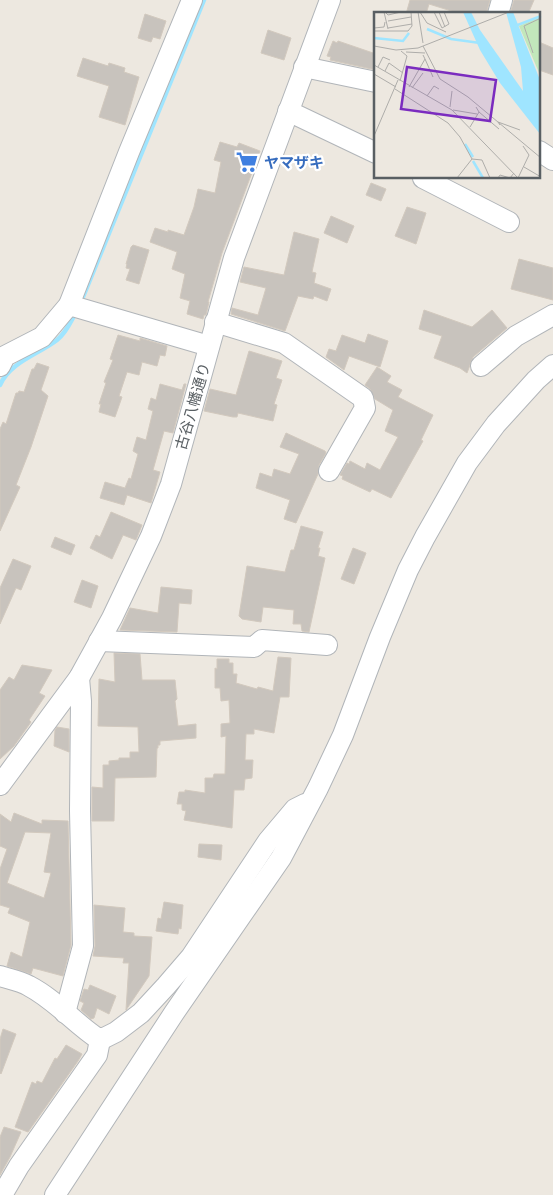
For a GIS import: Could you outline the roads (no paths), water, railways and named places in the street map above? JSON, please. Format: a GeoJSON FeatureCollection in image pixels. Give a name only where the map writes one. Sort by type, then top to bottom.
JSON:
{"type":"FeatureCollection","features":[{"type":"Feature","properties":{"kind":"street"},"geometry":{"type":"LineString","coordinates":[[0,366],[6,356],[42,337],[69,305],[129,152],[192,0]]}},
{"type":"Feature","properties":{"kind":"street","name":"古谷八幡通り"},"geometry":{"type":"LineString","coordinates":[[0,785],[79,678],[151,536],[171,484],[234,258],[330,0]]}},
{"type":"Feature","properties":{"kind":"street"},"geometry":{"type":"LineString","coordinates":[[304,67],[374,82]]}},
{"type":"Feature","properties":{"kind":"street"},"geometry":{"type":"LineString","coordinates":[[288,111],[374,152]]}},
{"type":"Feature","properties":{"kind":"street"},"geometry":{"type":"LineString","coordinates":[[540,152],[553,160]]}},
{"type":"Feature","properties":{"kind":"street"},"geometry":{"type":"LineString","coordinates":[[425,179],[509,222]]}},
{"type":"Feature","properties":{"kind":"street"},"geometry":{"type":"LineString","coordinates":[[69,305],[209,346]]}},
{"type":"Feature","properties":{"kind":"street"},"geometry":{"type":"LineString","coordinates":[[481,366],[516,336],[553,314]]}},
{"type":"Feature","properties":{"kind":"street"},"geometry":{"type":"LineString","coordinates":[[215,322],[284,343],[363,398],[365,408],[329,471]]}},
{"type":"Feature","properties":{"kind":"street"},"geometry":{"type":"LineString","coordinates":[[55,1195],[164,1028],[281,858],[312,801],[343,735],[380,637],[424,537],[467,463],[496,424],[536,380],[553,365]]}},
{"type":"Feature","properties":{"kind":"street"},"geometry":{"type":"LineString","coordinates":[[99,641],[254,647],[262,640],[327,645]]}},
{"type":"Feature","properties":{"kind":"street"},"geometry":{"type":"LineString","coordinates":[[65,1013],[83,946],[80,811],[81,701],[79,678]]}},
{"type":"Feature","properties":{"kind":"street"},"geometry":{"type":"LineString","coordinates":[[100,1040],[116,1032],[141,1013],[166,986],[191,957],[268,841],[295,809],[312,801]]}},
{"type":"Feature","properties":{"kind":"street"},"geometry":{"type":"LineString","coordinates":[[0,976],[29,985],[52,1001],[82,1028],[100,1040]]}},
{"type":"Feature","properties":{"kind":"street"},"geometry":{"type":"LineString","coordinates":[[2,1195],[19,1166],[97,1055],[100,1040]]}},
{"type":"Feature","properties":{"kind":"waterway"},"geometry":{"type":"LineString","coordinates":[[81,302],[204,0]]}},
{"type":"Feature","properties":{"kind":"waterway"},"geometry":{"type":"LineString","coordinates":[[0,385],[18,364],[60,337],[68,328],[75,314]]}},
{"type":"Feature","properties":{"kind":"place","name":"ヤマザキ"},"geometry":{"type":"Point","coordinates":[247,162]}}]}
